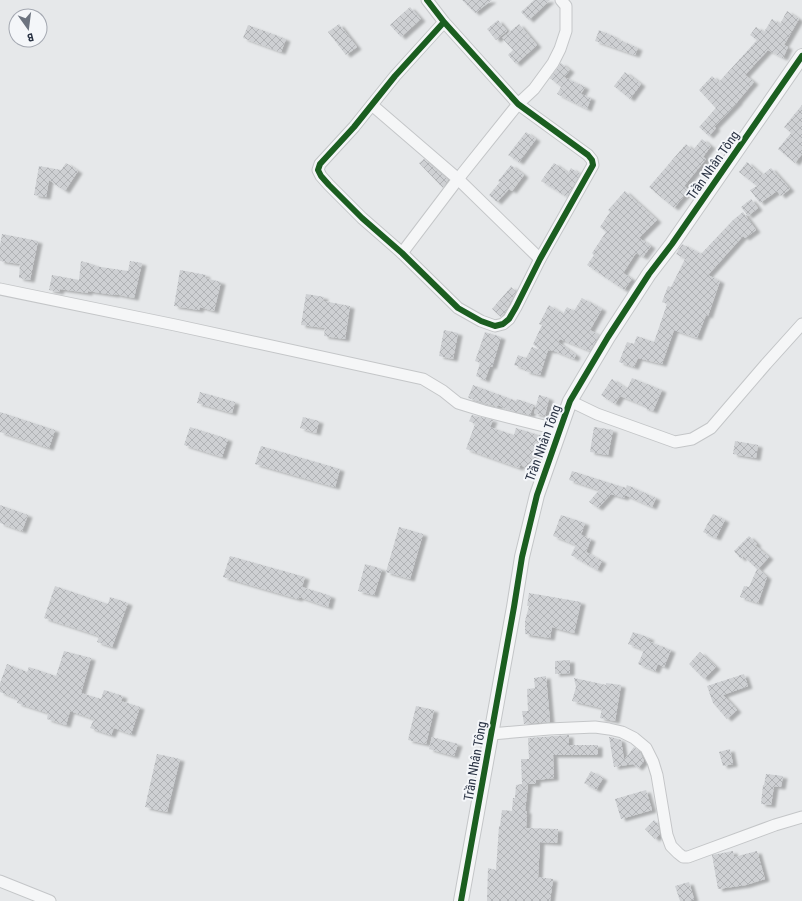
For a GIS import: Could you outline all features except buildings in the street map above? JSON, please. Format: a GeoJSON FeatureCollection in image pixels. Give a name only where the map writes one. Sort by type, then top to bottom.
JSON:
{"type":"FeatureCollection","features":[{"type":"Feature","properties":{"kind":"street"},"geometry":{"type":"LineString","coordinates":[[427,0],[444,22],[518,104],[588,155],[593,164],[540,259],[509,319],[503,324],[495,326],[481,321],[458,308],[402,252],[362,218],[329,185],[318,170],[320,164],[354,127],[396,76],[444,22]]}},
{"type":"Feature","properties":{"kind":"street"},"geometry":{"type":"LineString","coordinates":[[402,252],[458,179],[518,104],[534,89],[553,63],[560,50],[566,31],[566,6],[561,0]]}},
{"type":"Feature","properties":{"kind":"street","name":"Trần Nhân Tông"},"geometry":{"type":"LineString","coordinates":[[461,901],[522,557],[536,495],[570,402],[608,337],[649,274],[672,244],[802,56]]}},
{"type":"Feature","properties":{"kind":"street"},"geometry":{"type":"LineString","coordinates":[[372,105],[458,179],[540,259]]}},
{"type":"Feature","properties":{"kind":"street"},"geometry":{"type":"LineString","coordinates":[[0,289],[175,325],[423,379],[443,391],[458,403],[560,430]]}},
{"type":"Feature","properties":{"kind":"street"},"geometry":{"type":"LineString","coordinates":[[570,402],[597,414],[675,442],[692,439],[711,428],[802,324]]}},
{"type":"Feature","properties":{"kind":"street"},"geometry":{"type":"LineString","coordinates":[[491,734],[595,727],[609,728],[634,738],[646,748],[654,762],[671,846],[683,857],[688,857],[802,817]]}},
{"type":"Feature","properties":{"kind":"street"},"geometry":{"type":"LineString","coordinates":[[0,881],[50,901]]}},
{"type":"Feature","properties":{"kind":"cycle path"},"geometry":{"type":"LineString","coordinates":[[427,0],[444,22],[518,104],[588,155],[592,160],[593,165],[540,259],[509,319],[503,324],[495,326],[481,321],[458,308],[402,253],[362,218],[329,185],[318,170],[320,164],[354,127],[395,76],[444,22]]}},
{"type":"Feature","properties":{"kind":"cycle path"},"geometry":{"type":"LineString","coordinates":[[461,901],[522,557],[537,495],[570,401],[608,337],[649,274],[672,244],[802,56]]}}]}
